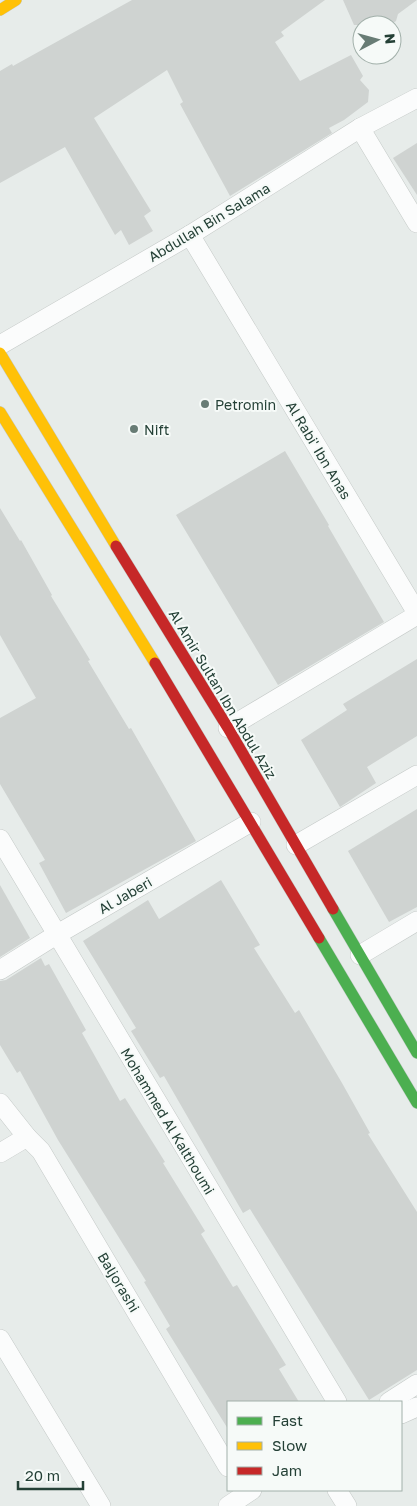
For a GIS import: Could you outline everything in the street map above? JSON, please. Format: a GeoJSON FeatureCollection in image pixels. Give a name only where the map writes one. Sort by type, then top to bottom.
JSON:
{"type":"FeatureCollection","features":[{"type":"Feature","properties":{"kind":"street"},"geometry":{"type":"LineString","coordinates":[[0,10],[16,0]]}},
{"type":"Feature","properties":{"kind":"street","name":"Abdullah Bin Salama"},"geometry":{"type":"LineString","coordinates":[[0,345],[190,235],[360,128],[417,98]]}},
{"type":"Feature","properties":{"kind":"street"},"geometry":{"type":"LineString","coordinates":[[360,128],[417,223]]}},
{"type":"Feature","properties":{"kind":"street","name":"Al Rabi' Ibn Anas"},"geometry":{"type":"LineString","coordinates":[[190,235],[417,614]]}},
{"type":"Feature","properties":{"kind":"street","name":"Al Amir Sultan Ibn Abdul Aziz"},"geometry":{"type":"LineString","coordinates":[[0,353],[102,524],[228,728],[417,1053]]}},
{"type":"Feature","properties":{"kind":"street"},"geometry":{"type":"LineString","coordinates":[[0,412],[127,616],[417,1103]]}},
{"type":"Feature","properties":{"kind":"street"},"geometry":{"type":"LineString","coordinates":[[228,728],[417,614]]}},
{"type":"Feature","properties":{"kind":"street"},"geometry":{"type":"LineString","coordinates":[[296,845],[417,775]]}},
{"type":"Feature","properties":{"kind":"street","name":"Al Jaberi"},"geometry":{"type":"LineString","coordinates":[[0,970],[56,935],[251,822]]}},
{"type":"Feature","properties":{"kind":"street","name":"Mohammed Al Kalthoumi"},"geometry":{"type":"LineString","coordinates":[[0,840],[337,1401]]}},
{"type":"Feature","properties":{"kind":"street"},"geometry":{"type":"LineString","coordinates":[[360,955],[417,921]]}},
{"type":"Feature","properties":{"kind":"street","name":"Baljorashi"},"geometry":{"type":"LineString","coordinates":[[0,1103],[27,1137],[41,1151],[227,1465]]}},
{"type":"Feature","properties":{"kind":"street"},"geometry":{"type":"LineString","coordinates":[[0,1153],[27,1137]]}},
{"type":"Feature","properties":{"kind":"street"},"geometry":{"type":"LineString","coordinates":[[0,1339],[101,1506]]}},
{"type":"Feature","properties":{"kind":"street"},"geometry":{"type":"LineString","coordinates":[[391,1401],[417,1384]]}},
{"type":"Feature","properties":{"kind":"street"},"geometry":{"type":"LineString","coordinates":[[402,1414],[417,1407]]}},
{"type":"Feature","properties":{"kind":"street"},"geometry":{"type":"LineString","coordinates":[[228,1506],[246,1491]]}},
{"type":"Feature","properties":{"kind":"street"},"geometry":{"type":"LineString","coordinates":[[338,1491],[347,1506]]}},
{"type":"Feature","properties":{"kind":"building"},"geometry":{"type":"Polygon","coordinates":[[[132,0],[325,0],[281,32],[284,36],[275,42],[300,81],[351,55],[352,65],[357,65],[363,76],[360,80],[369,90],[368,102],[344,120],[329,128],[332,133],[230,196],[180,104],[183,102],[167,70],[94,118],[151,211],[144,216],[153,231],[129,245],[121,230],[115,235],[65,147],[0,183],[0,71],[12,64],[13,66],[132,0]]]}},
{"type":"Feature","properties":{"kind":"building"},"geometry":{"type":"Polygon","coordinates":[[[343,0],[417,0],[398,15],[352,15],[352,20],[343,0]]]}},
{"type":"Feature","properties":{"kind":"building"},"geometry":{"type":"Polygon","coordinates":[[[417,143],[417,195],[393,158],[417,143]]]}},
{"type":"Feature","properties":{"kind":"building"},"geometry":{"type":"Polygon","coordinates":[[[285,451],[384,622],[278,685],[176,515],[285,451]]]}},
{"type":"Feature","properties":{"kind":"building"},"geometry":{"type":"Polygon","coordinates":[[[0,508],[21,540],[51,596],[90,660],[88,661],[129,729],[131,728],[196,841],[66,913],[39,863],[45,860],[0,784],[0,718],[36,698],[0,635],[0,508]]]}},
{"type":"Feature","properties":{"kind":"building"},"geometry":{"type":"Polygon","coordinates":[[[417,659],[417,736],[367,767],[376,783],[340,807],[301,740],[347,710],[343,704],[417,659]]]}},
{"type":"Feature","properties":{"kind":"building"},"geometry":{"type":"Polygon","coordinates":[[[417,809],[417,907],[389,922],[348,851],[417,809]]]}},
{"type":"Feature","properties":{"kind":"building"},"geometry":{"type":"Polygon","coordinates":[[[221,880],[260,945],[254,948],[295,1013],[299,1010],[370,1133],[368,1134],[417,1212],[417,1370],[369,1400],[250,1209],[243,1213],[164,1076],[160,1078],[131,1031],[136,1028],[83,941],[148,900],[159,919],[221,880]]]}},
{"type":"Feature","properties":{"kind":"building"},"geometry":{"type":"Polygon","coordinates":[[[0,885],[30,938],[0,957],[0,885]]]}},
{"type":"Feature","properties":{"kind":"building"},"geometry":{"type":"Polygon","coordinates":[[[41,958],[45,966],[49,964],[86,1030],[82,1033],[120,1101],[125,1098],[205,1231],[201,1234],[233,1287],[237,1285],[286,1365],[279,1369],[298,1401],[227,1401],[227,1427],[166,1329],[170,1326],[144,1282],[146,1281],[58,1140],[20,1071],[17,1073],[0,1045],[0,981],[6,980],[41,958]]]}},
{"type":"Feature","properties":{"kind":"traffic: fast"},"geometry":{"type":"LineString","coordinates":[[333,909],[417,1053]]}},
{"type":"Feature","properties":{"kind":"traffic: fast"},"geometry":{"type":"LineString","coordinates":[[319,938],[417,1103]]}},
{"type":"Feature","properties":{"kind":"traffic: slow"},"geometry":{"type":"LineString","coordinates":[[0,10],[16,0]]}},
{"type":"Feature","properties":{"kind":"traffic: slow"},"geometry":{"type":"LineString","coordinates":[[0,353],[116,546]]}},
{"type":"Feature","properties":{"kind":"traffic: slow"},"geometry":{"type":"LineString","coordinates":[[0,412],[155,663]]}},
{"type":"Feature","properties":{"kind":"traffic: jam"},"geometry":{"type":"LineString","coordinates":[[116,546],[228,728],[333,909]]}},
{"type":"Feature","properties":{"kind":"traffic: jam"},"geometry":{"type":"LineString","coordinates":[[155,663],[319,938]]}},
{"type":"Feature","properties":{"kind":"place","name":"Petromin"},"geometry":{"type":"Point","coordinates":[205,404]}},
{"type":"Feature","properties":{"kind":"place","name":"Nift"},"geometry":{"type":"Point","coordinates":[134,429]}}]}
